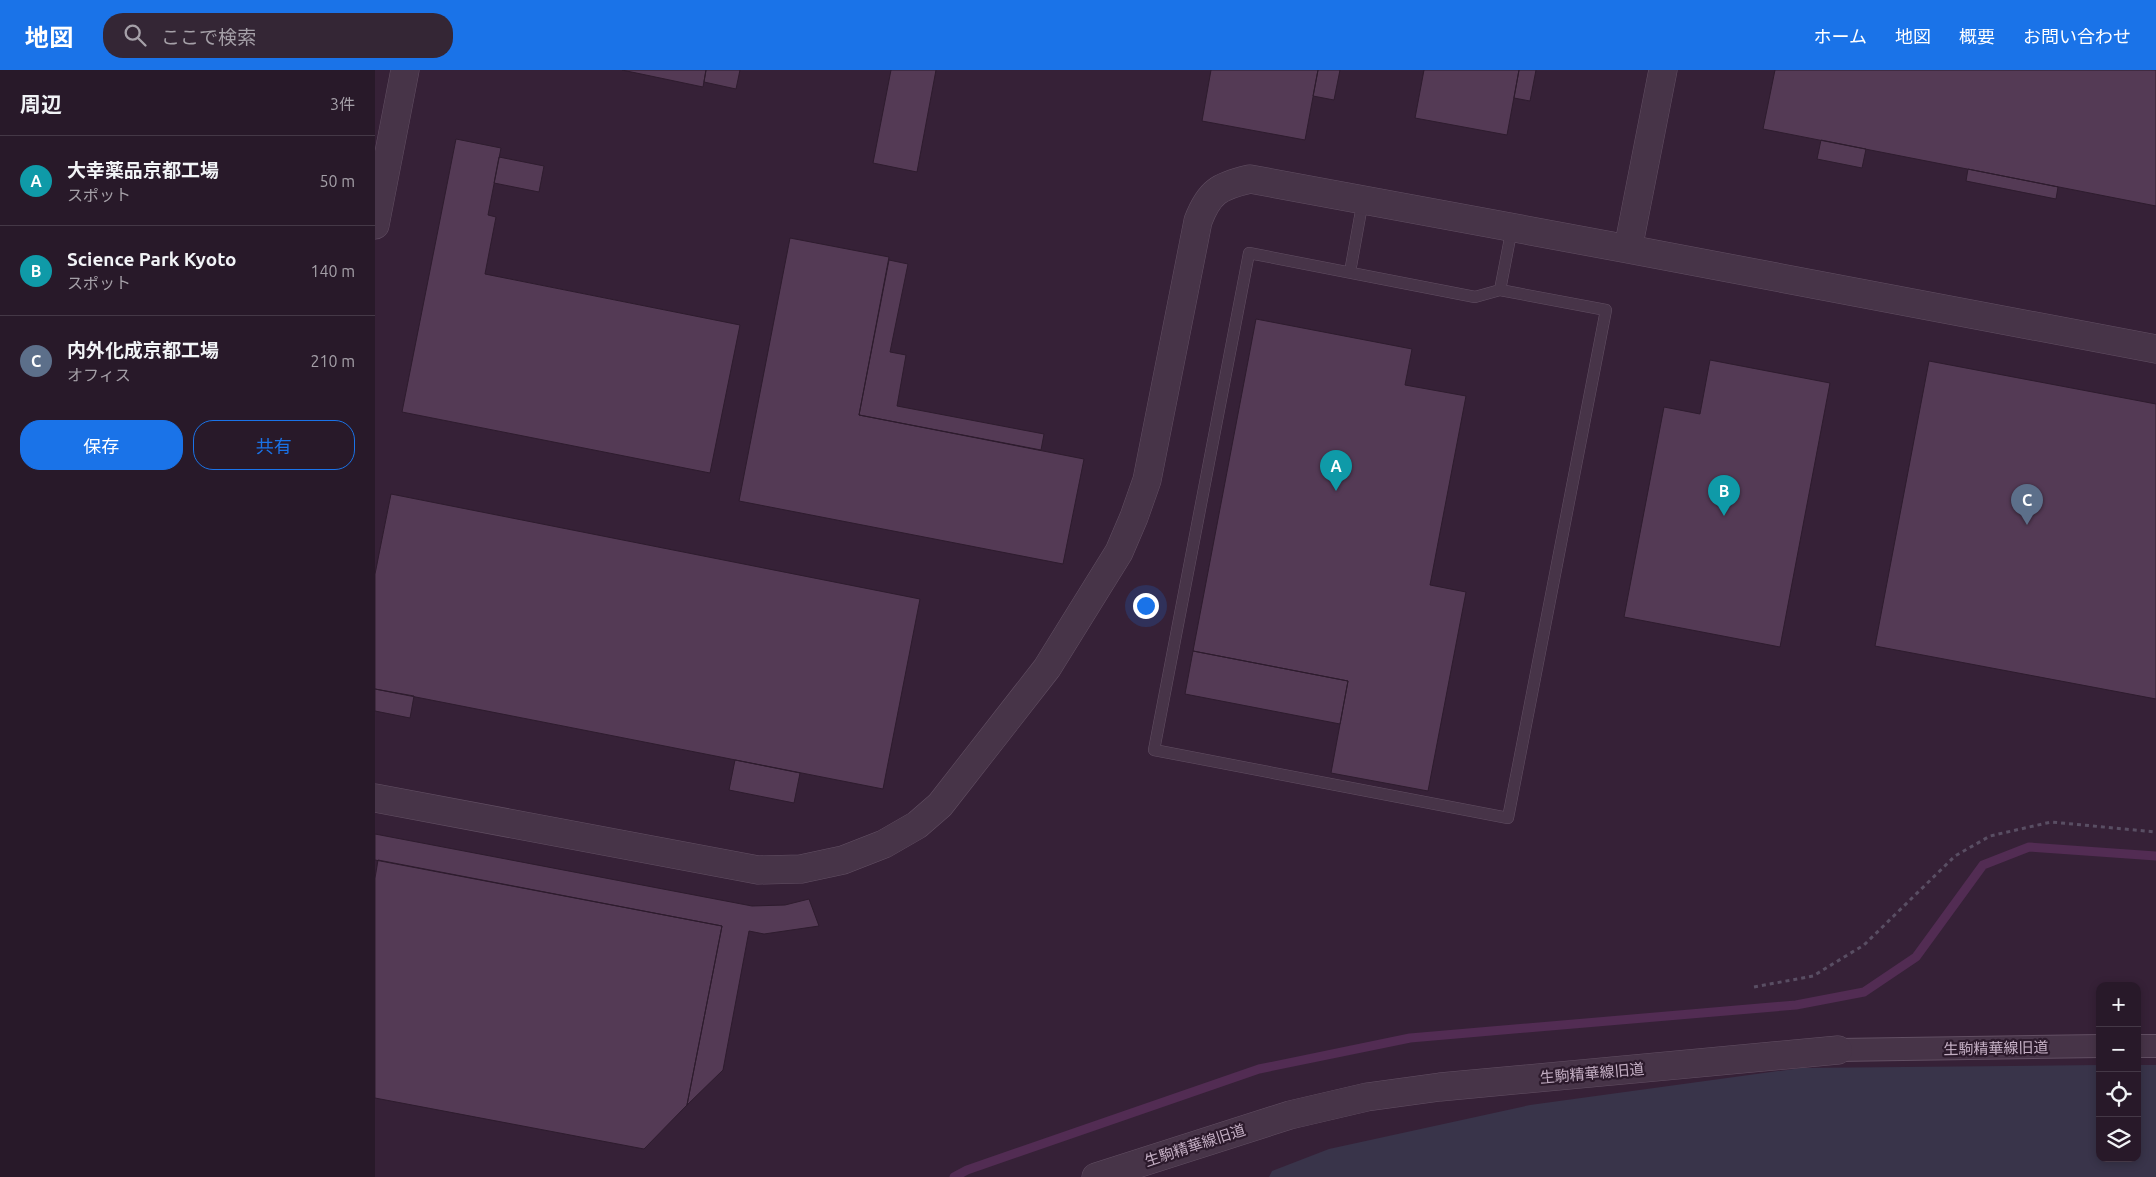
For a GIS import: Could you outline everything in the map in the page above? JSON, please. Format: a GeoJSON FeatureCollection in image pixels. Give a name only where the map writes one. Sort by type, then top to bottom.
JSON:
{"type":"FeatureCollection","features":[{"type":"Feature","properties":{"kind":"street"},"geometry":{"type":"LineString","coordinates":[[375,226],[405,70]]}},
{"type":"Feature","properties":{"kind":"street"},"geometry":{"type":"LineString","coordinates":[[1628,249],[1663,70]]}},
{"type":"Feature","properties":{"kind":"street"},"geometry":{"type":"LineString","coordinates":[[375,798],[758,870],[801,869],[843,860],[884,844],[917,825],[940,805],[1047,668],[1119,552],[1147,480],[1198,220],[1205,201],[1217,190],[1250,179],[2156,349]]}},
{"type":"Feature","properties":{"kind":"street","name":"生駒精華線旧道"},"geometry":{"type":"LineString","coordinates":[[1096,1177],[1290,1115],[1367,1097],[1440,1087],[1838,1050],[2096,1046]]}},
{"type":"Feature","properties":{"kind":"street"},"geometry":{"type":"LineString","coordinates":[[2141,1046],[2156,1046]]}},
{"type":"Feature","properties":{"kind":"lane"},"geometry":{"type":"LineString","coordinates":[[1350,272],[1363,200]]}},
{"type":"Feature","properties":{"kind":"lane"},"geometry":{"type":"LineString","coordinates":[[1500,290],[1512,228]]}},
{"type":"Feature","properties":{"kind":"lane"},"geometry":{"type":"LineString","coordinates":[[1249,253],[1475,297],[1500,290],[1605,310],[1508,818],[1154,750],[1249,253]]}},
{"type":"Feature","properties":{"kind":"path"},"geometry":{"type":"LineString","coordinates":[[1754,987],[1813,976],[1864,945],[1955,856],[1990,836],[2051,822],[2156,832]]}},
{"type":"Feature","properties":{"kind":"shaded area"},"geometry":{"type":"Polygon","coordinates":[[[2096,1065],[2096,1162],[2141,1162],[2141,1065],[2156,1065],[2156,1177],[1269,1177],[1272,1171],[1329,1149],[1530,1105],[1801,1068],[2096,1065]]]}},
{"type":"Feature","properties":{"kind":"building"},"geometry":{"type":"Polygon","coordinates":[[[622,70],[706,70],[703,87],[622,70]]]}},
{"type":"Feature","properties":{"kind":"building"},"geometry":{"type":"Polygon","coordinates":[[[706,70],[740,70],[736,89],[704,82],[706,70]]]}},
{"type":"Feature","properties":{"kind":"building"},"geometry":{"type":"Polygon","coordinates":[[[891,70],[936,70],[917,172],[873,163],[891,70]]]}},
{"type":"Feature","properties":{"kind":"building"},"geometry":{"type":"Polygon","coordinates":[[[1211,70],[1318,70],[1305,140],[1202,121],[1211,70]]]}},
{"type":"Feature","properties":{"kind":"building"},"geometry":{"type":"Polygon","coordinates":[[[1318,70],[1340,70],[1334,100],[1313,96],[1318,70]]]}},
{"type":"Feature","properties":{"kind":"building"},"geometry":{"type":"Polygon","coordinates":[[[1424,70],[1519,70],[1507,135],[1415,118],[1424,70]]]}},
{"type":"Feature","properties":{"kind":"building"},"geometry":{"type":"Polygon","coordinates":[[[1519,70],[1536,70],[1530,101],[1514,98],[1519,70]]]}},
{"type":"Feature","properties":{"kind":"building"},"geometry":{"type":"Polygon","coordinates":[[[1775,70],[2156,70],[2156,206],[1763,129],[1775,70]]]}},
{"type":"Feature","properties":{"kind":"building"},"geometry":{"type":"Polygon","coordinates":[[[456,139],[501,148],[488,215],[496,217],[485,274],[740,325],[710,473],[402,412],[456,139]]]}},
{"type":"Feature","properties":{"kind":"building"},"geometry":{"type":"Polygon","coordinates":[[[1821,140],[1866,149],[1862,168],[1817,159],[1821,140]]]}},
{"type":"Feature","properties":{"kind":"building"},"geometry":{"type":"Polygon","coordinates":[[[499,157],[544,166],[539,192],[494,183],[499,157]]]}},
{"type":"Feature","properties":{"kind":"building"},"geometry":{"type":"Polygon","coordinates":[[[1968,169],[2058,187],[2056,199],[1966,181],[1968,169]]]}},
{"type":"Feature","properties":{"kind":"building"},"geometry":{"type":"Polygon","coordinates":[[[790,238],[889,257],[859,415],[1084,459],[1063,564],[739,501],[790,238]]]}},
{"type":"Feature","properties":{"kind":"building"},"geometry":{"type":"Polygon","coordinates":[[[889,260],[908,264],[890,352],[906,355],[897,406],[1044,434],[1041,450],[859,415],[889,260]]]}},
{"type":"Feature","properties":{"kind":"building"},"geometry":{"type":"Polygon","coordinates":[[[1256,319],[1412,349],[1405,385],[1466,396],[1430,585],[1466,592],[1428,791],[1331,773],[1348,681],[1193,651],[1256,319]]]}},
{"type":"Feature","properties":{"kind":"building"},"geometry":{"type":"Polygon","coordinates":[[[1710,360],[1830,383],[1780,647],[1624,617],[1664,407],[1700,414],[1710,360]]]}},
{"type":"Feature","properties":{"kind":"building"},"geometry":{"type":"Polygon","coordinates":[[[1929,361],[2156,404],[2156,699],[1875,646],[1929,361]]]}},
{"type":"Feature","properties":{"kind":"building"},"geometry":{"type":"Polygon","coordinates":[[[391,494],[920,599],[883,789],[375,689],[375,574],[391,494]]]}},
{"type":"Feature","properties":{"kind":"building"},"geometry":{"type":"Polygon","coordinates":[[[1193,651],[1348,681],[1340,724],[1185,694],[1193,651]]]}},
{"type":"Feature","properties":{"kind":"building"},"geometry":{"type":"Polygon","coordinates":[[[375,689],[414,696],[410,718],[375,711],[375,689]]]}},
{"type":"Feature","properties":{"kind":"building"},"geometry":{"type":"Polygon","coordinates":[[[735,760],[800,773],[794,803],[729,790],[735,760]]]}},
{"type":"Feature","properties":{"kind":"building"},"geometry":{"type":"Polygon","coordinates":[[[375,834],[752,906],[785,905],[809,899],[819,926],[764,934],[749,931],[723,1070],[687,1105],[722,926],[375,860],[375,834]]]}},
{"type":"Feature","properties":{"kind":"building"},"geometry":{"type":"Polygon","coordinates":[[[378,860],[722,926],[687,1105],[644,1149],[375,1098],[375,878],[378,860]]]}},
{"type":"Feature","properties":{"kind":"waterway"},"geometry":{"type":"LineString","coordinates":[[954,1177],[967,1170],[1259,1069],[1410,1038],[1796,1005],[1864,992],[1916,957],[1983,865],[2029,847],[2156,856]]}},
{"type":"Feature","properties":{"kind":"place","name":"大幸薬品京都工場"},"geometry":{"type":"Point","coordinates":[1336,491]}},
{"type":"Feature","properties":{"kind":"place","name":"Science Park Kyoto"},"geometry":{"type":"Point","coordinates":[1724,516]}},
{"type":"Feature","properties":{"kind":"place","name":"内外化成京都工場"},"geometry":{"type":"Point","coordinates":[2027,525]}}]}
